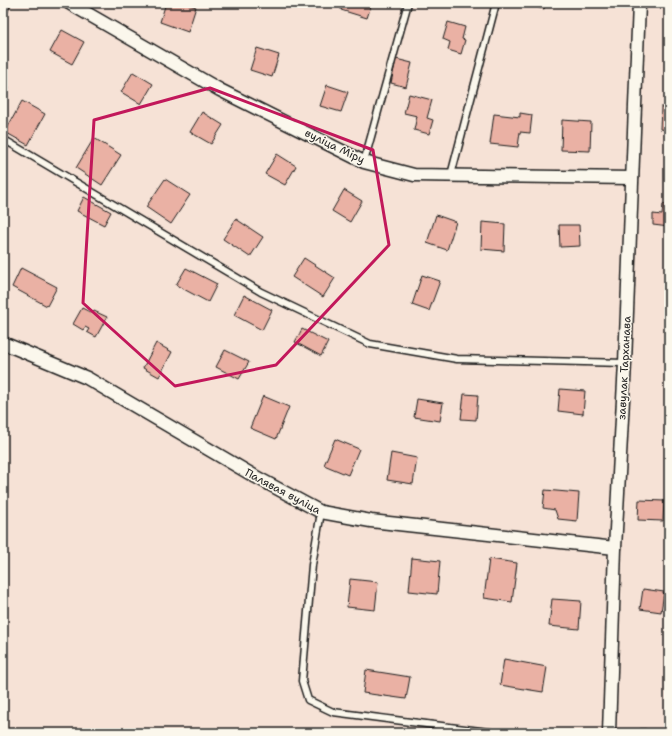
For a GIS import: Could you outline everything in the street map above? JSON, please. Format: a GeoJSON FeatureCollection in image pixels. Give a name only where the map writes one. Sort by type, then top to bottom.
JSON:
{"type":"FeatureCollection","features":[{"type":"Feature","properties":{"kind":"street","name":"вуліца Міру"},"geometry":{"type":"LineString","coordinates":[[69,3],[220,90],[364,162],[414,175],[632,178]]}},
{"type":"Feature","properties":{"kind":"street","name":"завулак Тарханава"},"geometry":{"type":"LineString","coordinates":[[609,733],[615,548],[625,363],[639,3]]}},
{"type":"Feature","properties":{"kind":"street","name":"Палявая вуліца"},"geometry":{"type":"LineString","coordinates":[[3,343],[87,378],[256,477],[321,512],[371,521],[615,548]]}},
{"type":"Feature","properties":{"kind":"lane"},"geometry":{"type":"LineString","coordinates":[[364,162],[408,3]]}},
{"type":"Feature","properties":{"kind":"lane"},"geometry":{"type":"LineString","coordinates":[[451,175],[496,3]]}},
{"type":"Feature","properties":{"kind":"lane"},"geometry":{"type":"LineString","coordinates":[[3,139],[262,292],[370,344],[457,359],[625,363]]}},
{"type":"Feature","properties":{"kind":"lane"},"geometry":{"type":"LineString","coordinates":[[321,512],[312,565],[302,681],[308,700],[333,712],[496,733]]}},
{"type":"Feature","properties":{"kind":"highlighted area"},"geometry":{"type":"Polygon","coordinates":[[[210,88],[373,150],[389,245],[276,365],[175,386],[83,303],[94,120],[210,88]]]}},
{"type":"Feature","properties":{"kind":"building"},"geometry":{"type":"Polygon","coordinates":[[[3,3],[12,3],[3,21],[3,3]]]}},
{"type":"Feature","properties":{"kind":"building"},"geometry":{"type":"Polygon","coordinates":[[[166,3],[183,3],[196,7],[188,32],[160,22],[166,3]]]}},
{"type":"Feature","properties":{"kind":"building"},"geometry":{"type":"Polygon","coordinates":[[[343,3],[372,3],[367,18],[341,10],[343,3]]]}},
{"type":"Feature","properties":{"kind":"building"},"geometry":{"type":"Polygon","coordinates":[[[528,3],[546,3],[544,9],[528,5],[528,3]]]}},
{"type":"Feature","properties":{"kind":"building"},"geometry":{"type":"Polygon","coordinates":[[[448,22],[465,27],[462,39],[465,40],[461,54],[448,50],[450,42],[443,39],[448,22]]]}},
{"type":"Feature","properties":{"kind":"building"},"geometry":{"type":"Polygon","coordinates":[[[62,30],[84,42],[72,64],[50,52],[62,30]]]}},
{"type":"Feature","properties":{"kind":"building"},"geometry":{"type":"Polygon","coordinates":[[[257,48],[279,55],[272,77],[250,70],[257,48]]]}},
{"type":"Feature","properties":{"kind":"building"},"geometry":{"type":"Polygon","coordinates":[[[669,48],[669,74],[665,73],[669,48]]]}},
{"type":"Feature","properties":{"kind":"building"},"geometry":{"type":"Polygon","coordinates":[[[396,59],[412,63],[406,87],[391,83],[396,59]]]}},
{"type":"Feature","properties":{"kind":"building"},"geometry":{"type":"Polygon","coordinates":[[[133,72],[153,84],[141,104],[121,92],[133,72]]]}},
{"type":"Feature","properties":{"kind":"building"},"geometry":{"type":"Polygon","coordinates":[[[3,84],[9,88],[3,99],[3,84]]]}},
{"type":"Feature","properties":{"kind":"building"},"geometry":{"type":"Polygon","coordinates":[[[327,85],[348,92],[341,112],[320,106],[327,85]]]}},
{"type":"Feature","properties":{"kind":"building"},"geometry":{"type":"Polygon","coordinates":[[[409,94],[432,100],[427,118],[433,120],[429,134],[414,130],[417,116],[404,113],[409,94]]]}},
{"type":"Feature","properties":{"kind":"building"},"geometry":{"type":"Polygon","coordinates":[[[22,101],[45,114],[28,145],[5,132],[22,101]]]}},
{"type":"Feature","properties":{"kind":"building"},"geometry":{"type":"Polygon","coordinates":[[[661,107],[669,107],[669,130],[660,129],[661,107]]]}},
{"type":"Feature","properties":{"kind":"building"},"geometry":{"type":"Polygon","coordinates":[[[202,112],[223,125],[211,144],[190,132],[202,112]]]}},
{"type":"Feature","properties":{"kind":"building"},"geometry":{"type":"Polygon","coordinates":[[[520,113],[532,115],[530,133],[520,132],[518,147],[490,144],[494,114],[520,117],[520,113]]]}},
{"type":"Feature","properties":{"kind":"building"},"geometry":{"type":"Polygon","coordinates":[[[562,120],[591,122],[590,151],[561,150],[562,120]]]}},
{"type":"Feature","properties":{"kind":"building"},"geometry":{"type":"Polygon","coordinates":[[[94,138],[121,155],[102,185],[76,168],[94,138]]]}},
{"type":"Feature","properties":{"kind":"building"},"geometry":{"type":"Polygon","coordinates":[[[277,154],[296,166],[285,185],[265,174],[277,154]]]}},
{"type":"Feature","properties":{"kind":"building"},"geometry":{"type":"Polygon","coordinates":[[[165,179],[190,195],[171,224],[146,207],[165,179]]]}},
{"type":"Feature","properties":{"kind":"building"},"geometry":{"type":"Polygon","coordinates":[[[344,190],[362,201],[350,222],[332,211],[344,190]]]}},
{"type":"Feature","properties":{"kind":"building"},"geometry":{"type":"Polygon","coordinates":[[[84,197],[111,212],[104,225],[77,211],[84,197]]]}},
{"type":"Feature","properties":{"kind":"building"},"geometry":{"type":"Polygon","coordinates":[[[663,204],[669,204],[669,227],[653,225],[653,214],[662,215],[663,204]]]}},
{"type":"Feature","properties":{"kind":"building"},"geometry":{"type":"Polygon","coordinates":[[[436,215],[456,222],[447,250],[427,243],[436,215]]]}},
{"type":"Feature","properties":{"kind":"building"},"geometry":{"type":"Polygon","coordinates":[[[236,219],[263,237],[250,257],[223,239],[236,219]]]}},
{"type":"Feature","properties":{"kind":"building"},"geometry":{"type":"Polygon","coordinates":[[[482,222],[505,224],[504,251],[481,249],[482,222]]]}},
{"type":"Feature","properties":{"kind":"building"},"geometry":{"type":"Polygon","coordinates":[[[559,225],[579,225],[580,246],[560,247],[559,225]]]}},
{"type":"Feature","properties":{"kind":"building"},"geometry":{"type":"Polygon","coordinates":[[[304,258],[335,278],[323,297],[292,277],[304,258]]]}},
{"type":"Feature","properties":{"kind":"building"},"geometry":{"type":"Polygon","coordinates":[[[21,268],[57,287],[47,306],[12,287],[21,268]]]}},
{"type":"Feature","properties":{"kind":"building"},"geometry":{"type":"Polygon","coordinates":[[[186,268],[217,284],[208,302],[176,285],[186,268]]]}},
{"type":"Feature","properties":{"kind":"building"},"geometry":{"type":"Polygon","coordinates":[[[422,275],[440,281],[429,311],[412,305],[422,275]]]}},
{"type":"Feature","properties":{"kind":"building"},"geometry":{"type":"Polygon","coordinates":[[[244,295],[272,310],[262,330],[234,315],[244,295]]]}},
{"type":"Feature","properties":{"kind":"building"},"geometry":{"type":"Polygon","coordinates":[[[82,308],[92,313],[94,311],[107,317],[96,337],[87,332],[89,329],[85,327],[83,330],[73,324],[82,308]]]}},
{"type":"Feature","properties":{"kind":"building"},"geometry":{"type":"Polygon","coordinates":[[[302,329],[328,342],[321,356],[295,342],[302,329]]]}},
{"type":"Feature","properties":{"kind":"building"},"geometry":{"type":"Polygon","coordinates":[[[156,343],[172,352],[159,377],[143,368],[156,343]]]}},
{"type":"Feature","properties":{"kind":"building"},"geometry":{"type":"Polygon","coordinates":[[[225,350],[249,362],[239,379],[216,367],[225,350]]]}},
{"type":"Feature","properties":{"kind":"building"},"geometry":{"type":"Polygon","coordinates":[[[560,389],[585,391],[583,414],[558,411],[560,389]]]}},
{"type":"Feature","properties":{"kind":"building"},"geometry":{"type":"Polygon","coordinates":[[[464,394],[478,395],[476,420],[461,419],[464,394]]]}},
{"type":"Feature","properties":{"kind":"building"},"geometry":{"type":"Polygon","coordinates":[[[263,396],[289,407],[276,439],[250,428],[263,396]]]}},
{"type":"Feature","properties":{"kind":"building"},"geometry":{"type":"Polygon","coordinates":[[[417,399],[443,403],[440,421],[414,417],[417,399]]]}},
{"type":"Feature","properties":{"kind":"building"},"geometry":{"type":"Polygon","coordinates":[[[335,439],[359,449],[348,475],[324,465],[335,439]]]}},
{"type":"Feature","properties":{"kind":"building"},"geometry":{"type":"Polygon","coordinates":[[[391,453],[417,458],[413,484],[387,480],[391,453]]]}},
{"type":"Feature","properties":{"kind":"building"},"geometry":{"type":"Polygon","coordinates":[[[545,490],[579,493],[577,521],[558,519],[555,510],[543,508],[545,490]]]}},
{"type":"Feature","properties":{"kind":"building"},"geometry":{"type":"Polygon","coordinates":[[[639,500],[664,501],[663,521],[638,520],[639,500]]]}},
{"type":"Feature","properties":{"kind":"building"},"geometry":{"type":"Polygon","coordinates":[[[412,558],[440,561],[437,594],[409,591],[412,558]]]}},
{"type":"Feature","properties":{"kind":"building"},"geometry":{"type":"Polygon","coordinates":[[[489,559],[517,563],[512,602],[484,598],[489,559]]]}},
{"type":"Feature","properties":{"kind":"building"},"geometry":{"type":"Polygon","coordinates":[[[350,579],[378,582],[375,610],[347,607],[350,579]]]}},
{"type":"Feature","properties":{"kind":"building"},"geometry":{"type":"Polygon","coordinates":[[[643,589],[664,592],[661,612],[640,609],[643,589]]]}},
{"type":"Feature","properties":{"kind":"building"},"geometry":{"type":"Polygon","coordinates":[[[552,599],[581,601],[579,629],[549,626],[552,599]]]}},
{"type":"Feature","properties":{"kind":"building"},"geometry":{"type":"Polygon","coordinates":[[[504,659],[547,667],[543,692],[500,685],[504,659]]]}},
{"type":"Feature","properties":{"kind":"building"},"geometry":{"type":"Polygon","coordinates":[[[366,670],[410,677],[406,699],[363,693],[366,670]]]}},
{"type":"Feature","properties":{"kind":"building"},"geometry":{"type":"Polygon","coordinates":[[[640,729],[646,729],[646,732],[656,733],[631,733],[631,731],[639,732],[640,729]]]}}]}
